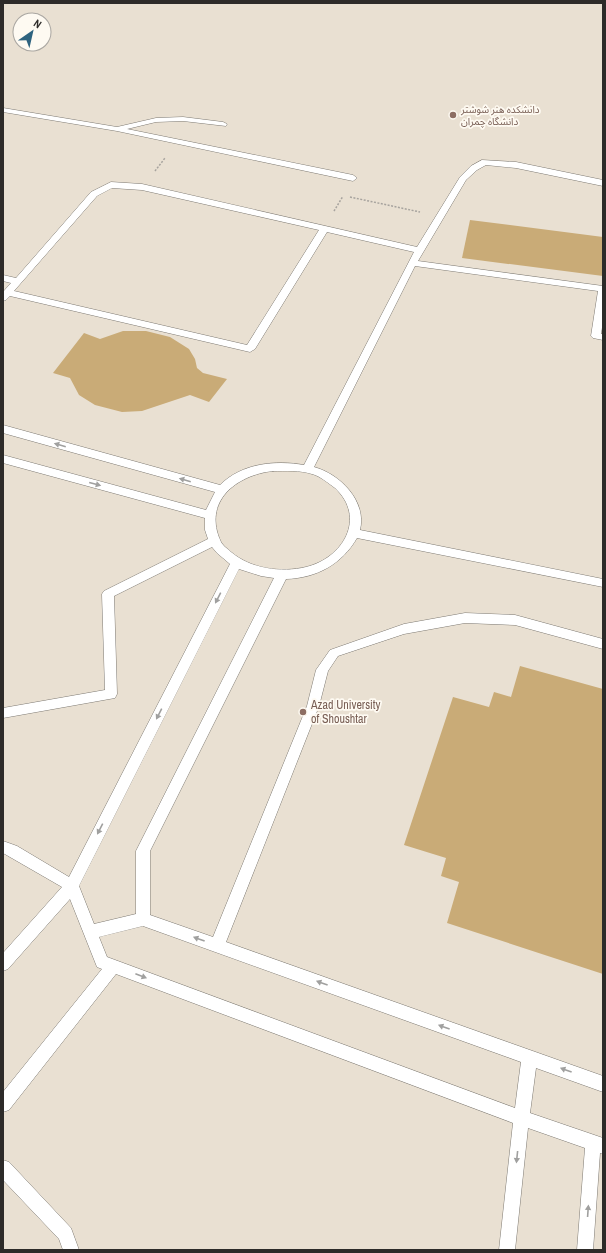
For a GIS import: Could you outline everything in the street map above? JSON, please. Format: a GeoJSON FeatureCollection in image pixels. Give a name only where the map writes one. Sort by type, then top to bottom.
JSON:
{"type":"FeatureCollection","features":[{"type":"Feature","properties":{"kind":"lane"},"geometry":{"type":"LineString","coordinates":[[3,110],[117,129],[353,178]]}},
{"type":"Feature","properties":{"kind":"lane"},"geometry":{"type":"LineString","coordinates":[[117,129],[156,120],[183,119],[223,124]]}},
{"type":"Feature","properties":{"kind":"lane"},"geometry":{"type":"LineString","coordinates":[[307,470],[419,250],[463,179],[474,168],[485,162],[516,165],[603,183]]}},
{"type":"Feature","properties":{"kind":"lane"},"geometry":{"type":"LineString","coordinates":[[325,228],[250,349],[5,295],[94,194],[112,185],[142,187],[325,228],[419,250]]}},
{"type":"Feature","properties":{"kind":"lane"},"geometry":{"type":"LineString","coordinates":[[412,263],[603,289],[596,336],[603,337]]}},
{"type":"Feature","properties":{"kind":"lane"},"geometry":{"type":"LineString","coordinates":[[3,278],[17,281]]}},
{"type":"Feature","properties":{"kind":"lane"},"geometry":{"type":"LineString","coordinates":[[3,429],[222,490]]}},
{"type":"Feature","properties":{"kind":"lane"},"geometry":{"type":"LineString","coordinates":[[3,458],[209,515]]}},
{"type":"Feature","properties":{"kind":"lane"},"geometry":{"type":"LineString","coordinates":[[273,466],[297,467],[307,470],[319,473],[338,484],[352,499],[357,516],[355,533],[345,550],[329,563],[307,572],[282,575],[258,572],[236,563],[220,550],[210,533],[209,515],[216,497],[230,482],[249,472],[273,466]]}},
{"type":"Feature","properties":{"kind":"lane"},"geometry":{"type":"LineString","coordinates":[[355,533],[603,583]]}},
{"type":"Feature","properties":{"kind":"lane"},"geometry":{"type":"LineString","coordinates":[[3,713],[111,694],[108,594],[215,540]]}},
{"type":"Feature","properties":{"kind":"lane"},"geometry":{"type":"LineString","coordinates":[[3,964],[72,886],[236,563]]}},
{"type":"Feature","properties":{"kind":"lane"},"geometry":{"type":"LineString","coordinates":[[143,919],[144,851],[282,575]]}},
{"type":"Feature","properties":{"kind":"lane"},"geometry":{"type":"LineString","coordinates":[[217,945],[314,706],[322,670],[334,653],[404,629],[465,618],[515,620],[603,644]]}},
{"type":"Feature","properties":{"kind":"lane"},"geometry":{"type":"LineString","coordinates":[[3,847],[12,850],[72,886],[102,962],[521,1118],[598,1144],[585,1250]]}},
{"type":"Feature","properties":{"kind":"lane"},"geometry":{"type":"LineString","coordinates":[[90,932],[143,919],[603,1084]]}},
{"type":"Feature","properties":{"kind":"lane"},"geometry":{"type":"LineString","coordinates":[[3,1104],[114,966]]}},
{"type":"Feature","properties":{"kind":"lane"},"geometry":{"type":"LineString","coordinates":[[507,1250],[521,1118],[530,1057]]}},
{"type":"Feature","properties":{"kind":"lane"},"geometry":{"type":"LineString","coordinates":[[3,1168],[65,1234],[71,1250]]}},
{"type":"Feature","properties":{"kind":"path"},"geometry":{"type":"LineString","coordinates":[[142,187],[178,142]]}},
{"type":"Feature","properties":{"kind":"path"},"geometry":{"type":"LineString","coordinates":[[325,228],[342,196],[440,216]]}},
{"type":"Feature","properties":{"kind":"shaded area","name":"Azad University of Shoushtar"},"geometry":{"type":"Polygon","coordinates":[[[3,3],[603,3],[603,1250],[3,1250],[3,3]]]}},
{"type":"Feature","properties":{"kind":"building"},"geometry":{"type":"Polygon","coordinates":[[[470,220],[603,237],[603,276],[462,258],[470,220]]]}},
{"type":"Feature","properties":{"kind":"building"},"geometry":{"type":"Polygon","coordinates":[[[123,331],[146,331],[170,337],[189,349],[195,359],[197,368],[203,373],[227,379],[209,402],[190,395],[142,411],[122,412],[95,405],[79,395],[70,378],[53,373],[84,333],[100,339],[123,331]]]}},
{"type":"Feature","properties":{"kind":"building"},"geometry":{"type":"Polygon","coordinates":[[[520,666],[603,689],[603,974],[447,923],[459,882],[441,876],[446,858],[404,845],[453,697],[489,707],[494,692],[511,697],[520,666]]]}},
{"type":"Feature","properties":{"kind":"place","name":"دانشکده هنر شوشتر دانشگاه چمران"},"geometry":{"type":"Point","coordinates":[453,115]}},
{"type":"Feature","properties":{"kind":"place","name":"Azad University of Shoushtar"},"geometry":{"type":"Point","coordinates":[303,712]}}]}
